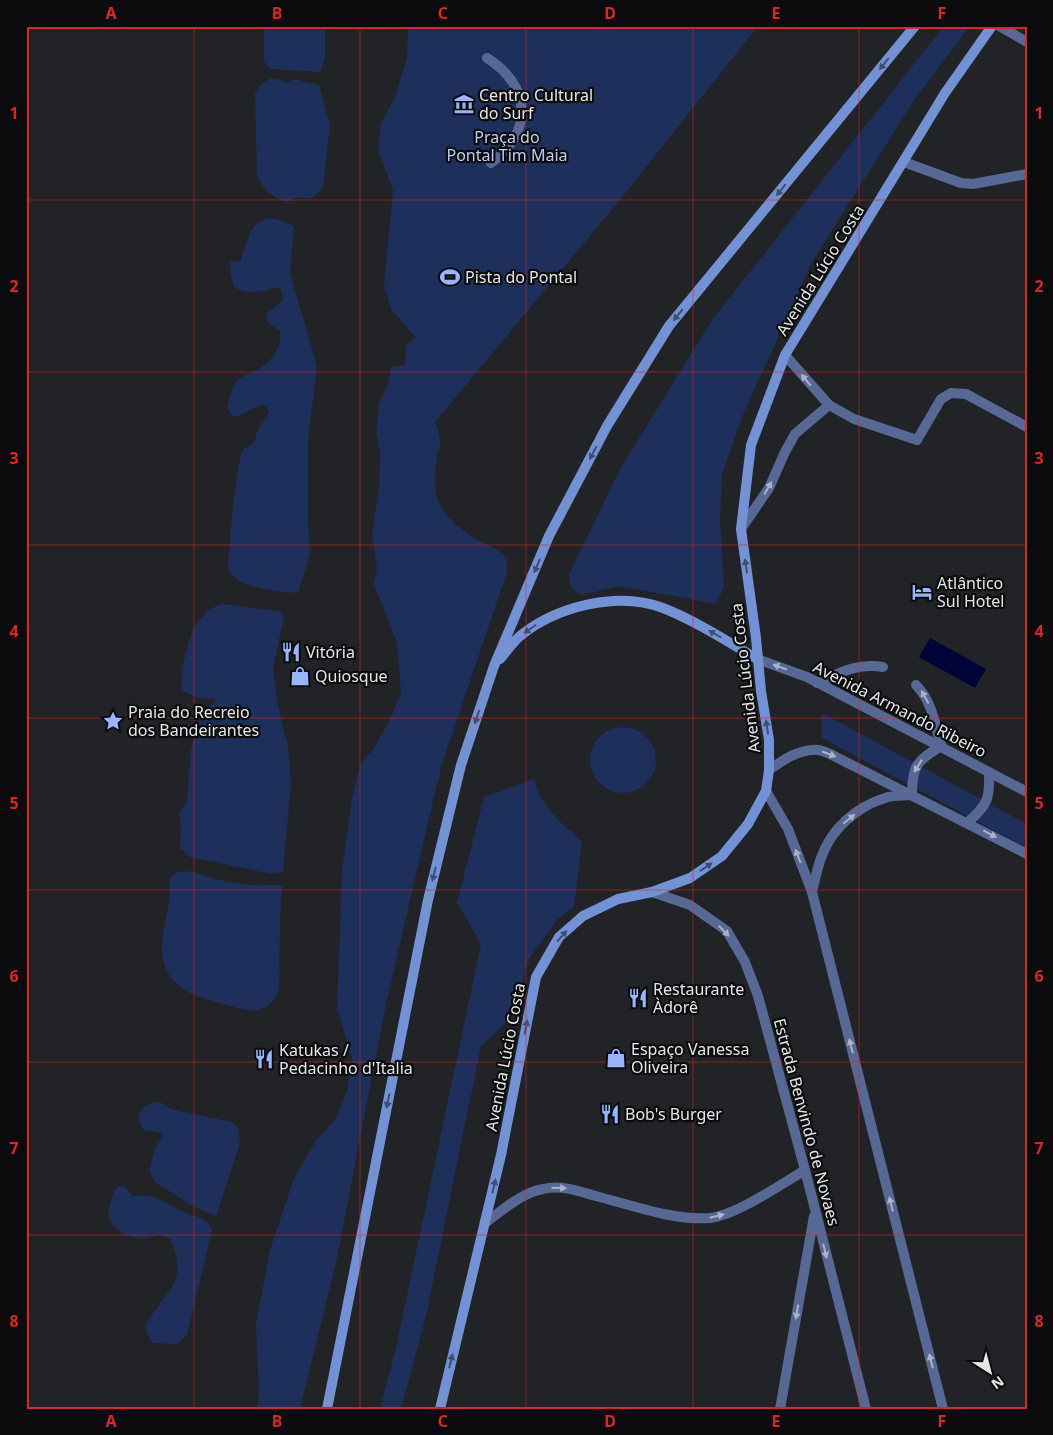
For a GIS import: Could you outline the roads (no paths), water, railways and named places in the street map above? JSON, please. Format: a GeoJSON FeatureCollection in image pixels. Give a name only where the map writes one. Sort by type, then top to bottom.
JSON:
{"type":"FeatureCollection","features":[{"type":"Feature","properties":{"kind":"main road"},"geometry":{"type":"LineString","coordinates":[[327,1409],[428,900],[461,765],[494,666],[550,536],[607,426],[669,326],[915,26]]}},
{"type":"Feature","properties":{"kind":"main road","name":"Avenida Lúcio Costa"},"geometry":{"type":"LineString","coordinates":[[440,1409],[501,1154],[536,977],[559,937],[583,916],[618,899],[652,892],[690,878],[722,856],[748,824],[766,790],[769,770],[769,740],[741,529],[751,445],[785,354],[945,93],[992,26]]}},
{"type":"Feature","properties":{"kind":"main road"},"geometry":{"type":"LineString","coordinates":[[494,666],[519,637],[545,619],[576,607],[624,600],[662,608],[701,626],[757,658]]}},
{"type":"Feature","properties":{"kind":"street"},"geometry":{"type":"LineString","coordinates":[[999,26],[1027,42]]}},
{"type":"Feature","properties":{"kind":"street"},"geometry":{"type":"LineString","coordinates":[[487,58],[499,65],[510,76],[517,88],[521,102],[521,116],[515,139],[509,148],[490,164]]}},
{"type":"Feature","properties":{"kind":"street"},"geometry":{"type":"LineString","coordinates":[[904,162],[961,183],[973,184],[1027,174]]}},
{"type":"Feature","properties":{"kind":"street"},"geometry":{"type":"LineString","coordinates":[[785,354],[829,405],[854,419],[917,440],[942,399],[957,392],[966,394],[1027,427]]}},
{"type":"Feature","properties":{"kind":"street"},"geometry":{"type":"LineString","coordinates":[[741,529],[769,488],[795,434],[829,405]]}},
{"type":"Feature","properties":{"kind":"street","name":"Avenida Armando Ribeiro"},"geometry":{"type":"LineString","coordinates":[[757,658],[808,677],[1027,792]]}},
{"type":"Feature","properties":{"kind":"street"},"geometry":{"type":"LineString","coordinates":[[817,683],[856,666],[882,666]]}},
{"type":"Feature","properties":{"kind":"street"},"geometry":{"type":"LineString","coordinates":[[912,795],[912,778],[916,767],[924,757],[941,746],[928,700],[916,685]]}},
{"type":"Feature","properties":{"kind":"street"},"geometry":{"type":"LineString","coordinates":[[769,770],[784,759],[815,749],[830,754],[968,822],[1027,854]]}},
{"type":"Feature","properties":{"kind":"street"},"geometry":{"type":"LineString","coordinates":[[968,822],[987,803],[990,790],[989,772]]}},
{"type":"Feature","properties":{"kind":"street"},"geometry":{"type":"LineString","coordinates":[[766,790],[788,829],[812,892],[943,1409]]}},
{"type":"Feature","properties":{"kind":"street"},"geometry":{"type":"LineString","coordinates":[[812,892],[821,857],[830,838],[845,821],[865,807],[886,798],[912,795]]}},
{"type":"Feature","properties":{"kind":"street","name":"Estrada Benvindo de Novaes"},"geometry":{"type":"LineString","coordinates":[[652,892],[690,905],[727,931],[745,962],[758,996],[866,1409]]}},
{"type":"Feature","properties":{"kind":"street"},"geometry":{"type":"LineString","coordinates":[[485,1223],[523,1196],[543,1189],[562,1187],[671,1215],[713,1218],[730,1212],[774,1190],[804,1170]]}},
{"type":"Feature","properties":{"kind":"street"},"geometry":{"type":"LineString","coordinates":[[780,1409],[815,1212]]}},
{"type":"Feature","properties":{"kind":"place","name":"Centro Cultural do Surf"},"geometry":{"type":"Point","coordinates":[464,104]}},
{"type":"Feature","properties":{"kind":"place","name":"Pista do Pontal"},"geometry":{"type":"Point","coordinates":[450,277]}},
{"type":"Feature","properties":{"kind":"place","name":"Atlântico Sul Hotel"},"geometry":{"type":"Point","coordinates":[922,592]}},
{"type":"Feature","properties":{"kind":"place","name":"Vitória"},"geometry":{"type":"Point","coordinates":[291,652]}},
{"type":"Feature","properties":{"kind":"place","name":"Quiosque"},"geometry":{"type":"Point","coordinates":[300,676]}},
{"type":"Feature","properties":{"kind":"place","name":"Praia do Recreio dos Bandeirantes"},"geometry":{"type":"Point","coordinates":[113,721]}},
{"type":"Feature","properties":{"kind":"place","name":"Restaurante Àdorê"},"geometry":{"type":"Point","coordinates":[638,998]}},
{"type":"Feature","properties":{"kind":"place","name":"Espaço Vanessa Oliveira"},"geometry":{"type":"Point","coordinates":[616,1058]}},
{"type":"Feature","properties":{"kind":"place","name":"Katukas / Pedacinho d'Italia"},"geometry":{"type":"Point","coordinates":[264,1059]}},
{"type":"Feature","properties":{"kind":"place","name":"Bob's Burger"},"geometry":{"type":"Point","coordinates":[610,1114]}},
{"type":"Feature","properties":{"kind":"park label","name":"Praça do Pontal Tim Maia"},"geometry":{"type":"Point","coordinates":[507,146]}}]}
